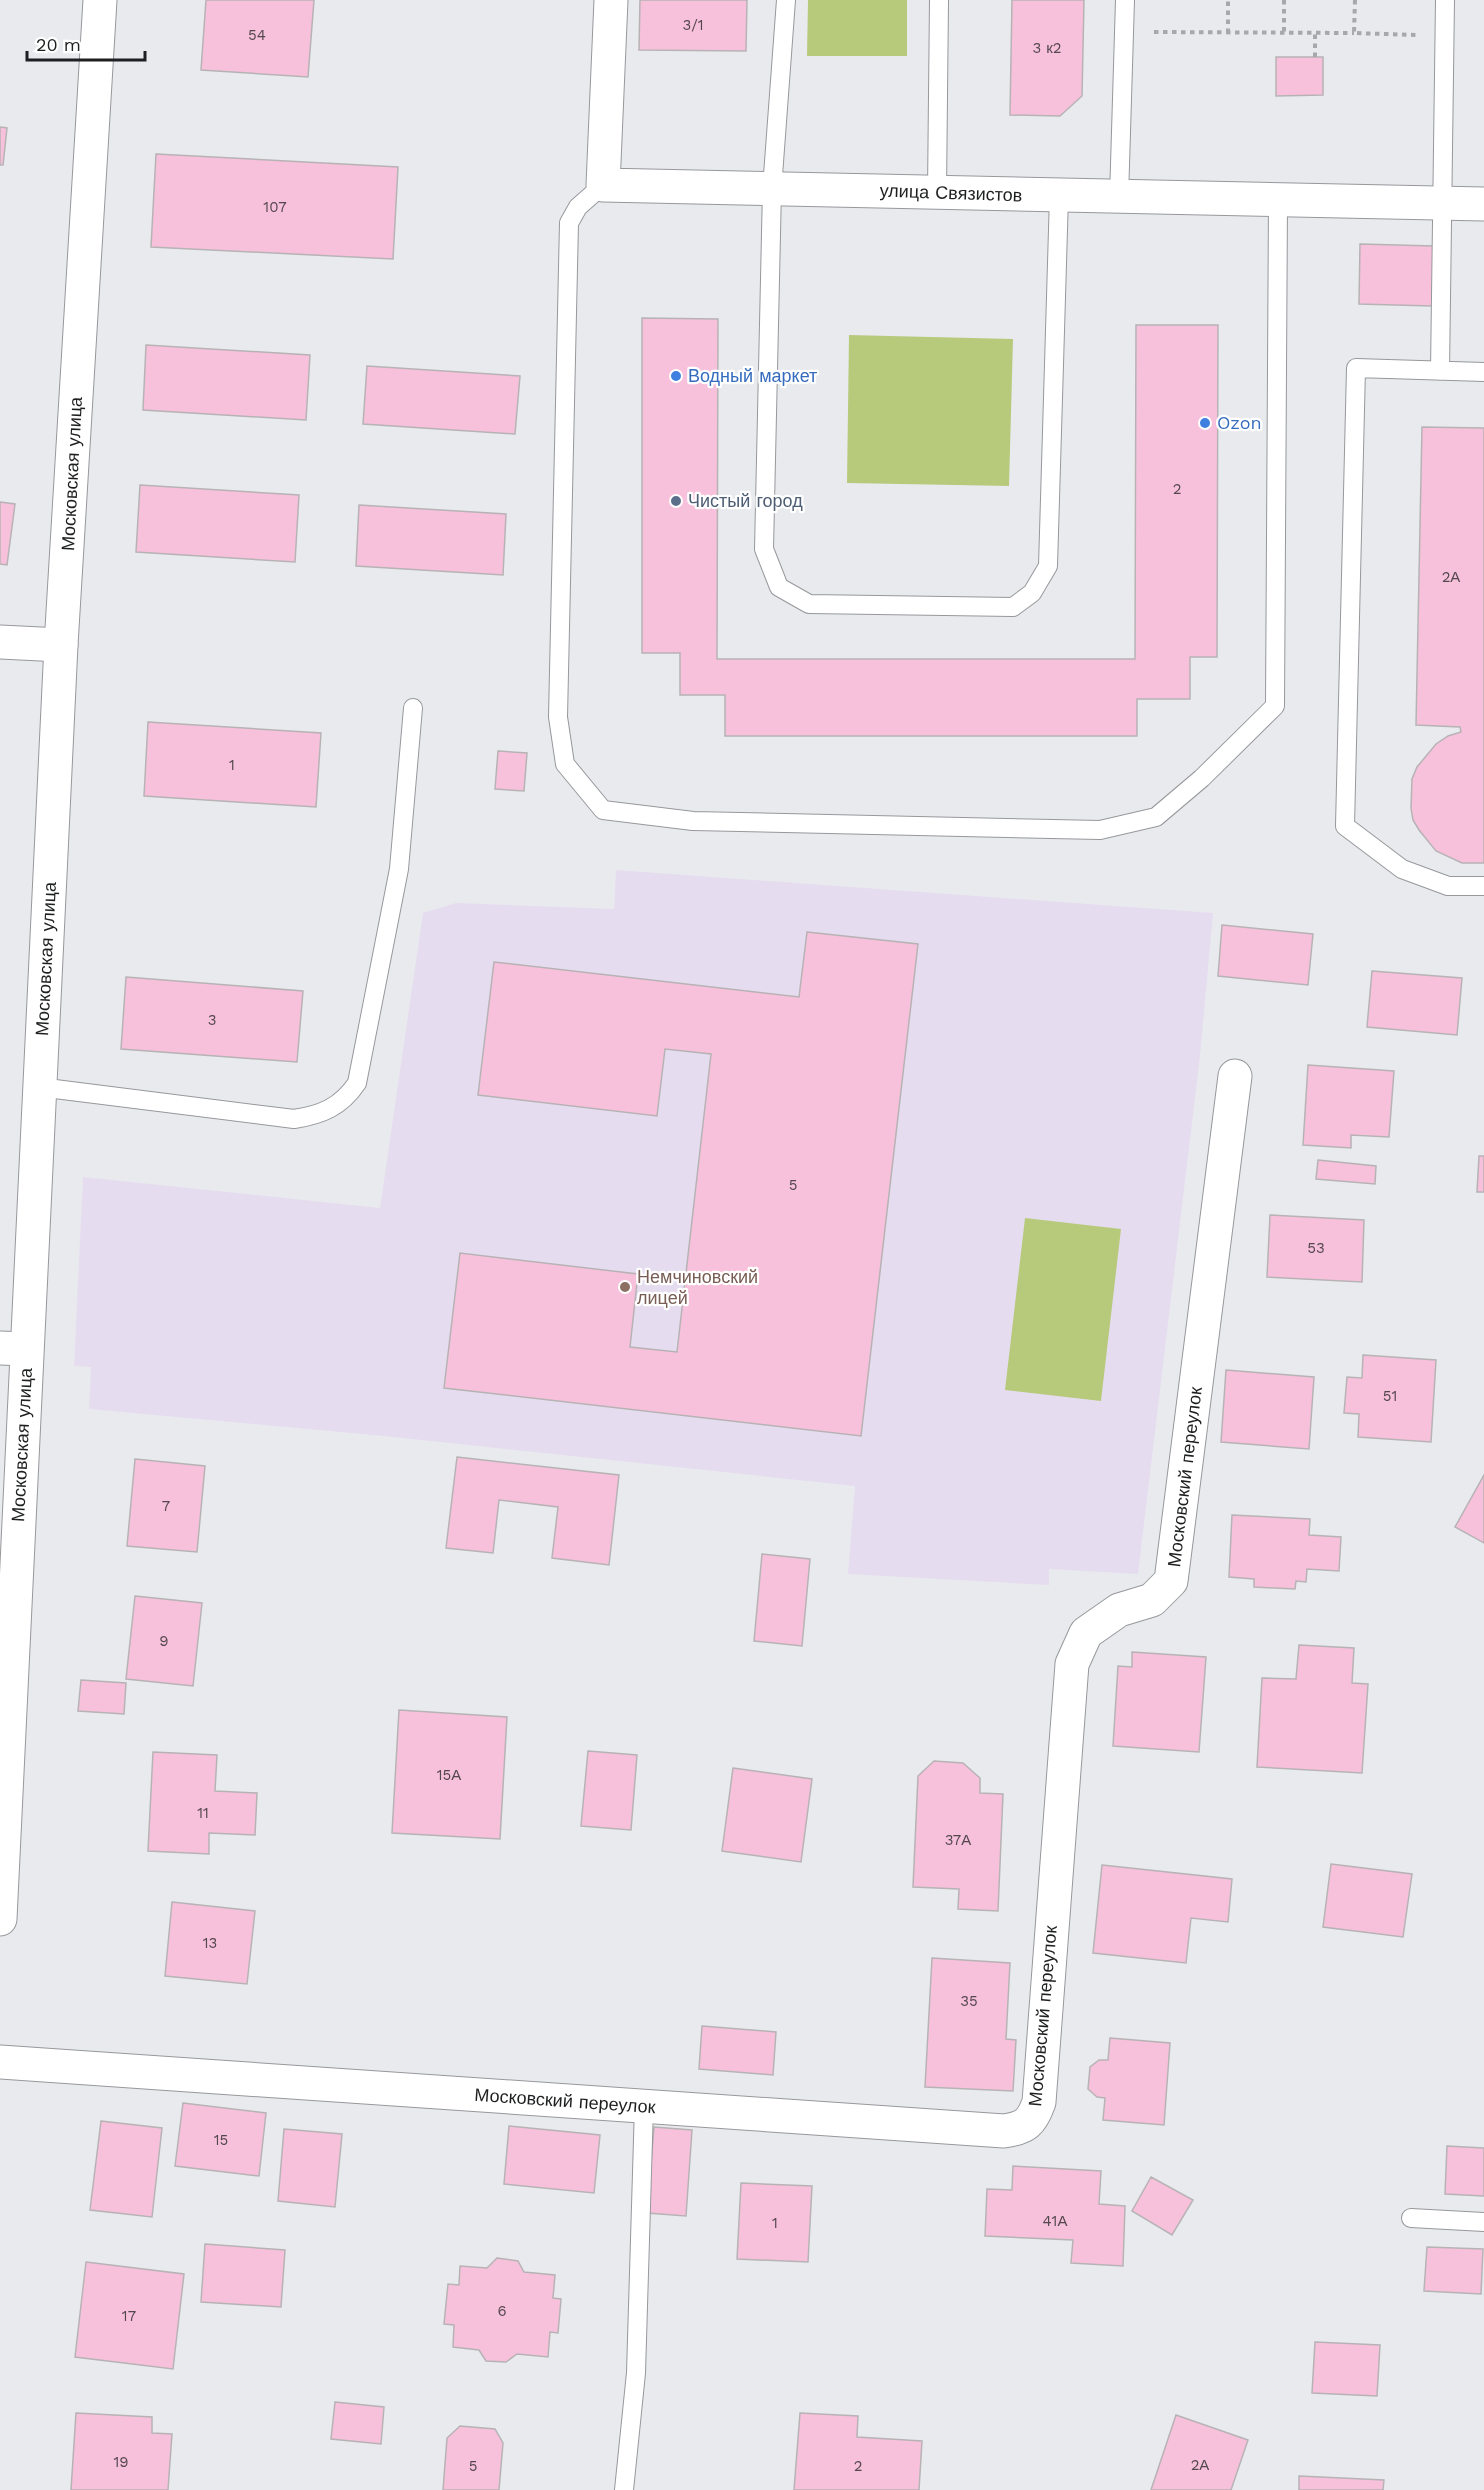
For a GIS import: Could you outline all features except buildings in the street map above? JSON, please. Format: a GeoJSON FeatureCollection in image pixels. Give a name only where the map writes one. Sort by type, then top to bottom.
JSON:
{"type":"FeatureCollection","features":[{"type":"Feature","properties":{"kind":"street","name":"Московская улица"},"geometry":{"type":"LineString","coordinates":[[0,1919],[13,1349],[39,1087],[61,645],[100,0]]}},
{"type":"Feature","properties":{"kind":"street"},"geometry":{"type":"LineString","coordinates":[[603,185],[611,0]]}},
{"type":"Feature","properties":{"kind":"street","name":"улица Связистов"},"geometry":{"type":"LineString","coordinates":[[603,185],[1119,198],[1484,204]]}},
{"type":"Feature","properties":{"kind":"street"},"geometry":{"type":"LineString","coordinates":[[0,642],[61,645]]}},
{"type":"Feature","properties":{"kind":"street","name":"Московский переулок"},"geometry":{"type":"LineString","coordinates":[[0,2062],[1004,2131],[1020,2129],[1034,2117],[1039,2102],[1072,1664],[1086,1633],[1119,1610],[1152,1600],[1172,1581],[1235,1076]]}},
{"type":"Feature","properties":{"kind":"lane"},"geometry":{"type":"LineString","coordinates":[[786,0],[772,189],[764,549],[779,587],[809,604],[1013,607],[1032,592],[1048,566],[1059,196]]}},
{"type":"Feature","properties":{"kind":"lane"},"geometry":{"type":"LineString","coordinates":[[937,192],[939,0]]}},
{"type":"Feature","properties":{"kind":"lane"},"geometry":{"type":"LineString","coordinates":[[1119,198],[1125,0]]}},
{"type":"Feature","properties":{"kind":"lane"},"geometry":{"type":"LineString","coordinates":[[1440,371],[1445,0]]}},
{"type":"Feature","properties":{"kind":"lane"},"geometry":{"type":"LineString","coordinates":[[603,185],[578,207],[569,223],[558,717],[565,764],[603,810],[705,821],[1100,830],[1156,817],[1202,778],[1275,706],[1278,201]]}},
{"type":"Feature","properties":{"kind":"lane"},"geometry":{"type":"LineString","coordinates":[[1484,372],[1356,368],[1345,826],[1402,869],[1449,886],[1484,886]]}},
{"type":"Feature","properties":{"kind":"lane"},"geometry":{"type":"LineString","coordinates":[[39,1087],[294,1119],[315,1116],[333,1109],[348,1097],[357,1083],[399,869],[413,708]]}},
{"type":"Feature","properties":{"kind":"lane"},"geometry":{"type":"LineString","coordinates":[[624,2490],[636,2373],[644,2106]]}},
{"type":"Feature","properties":{"kind":"lane"},"geometry":{"type":"LineString","coordinates":[[1411,2218],[1484,2222]]}},
{"type":"Feature","properties":{"kind":"path"},"geometry":{"type":"LineString","coordinates":[[1228,0],[1228,33]]}},
{"type":"Feature","properties":{"kind":"path"},"geometry":{"type":"LineString","coordinates":[[1284,0],[1284,33]]}},
{"type":"Feature","properties":{"kind":"path"},"geometry":{"type":"LineString","coordinates":[[1354,33],[1355,0]]}},
{"type":"Feature","properties":{"kind":"path"},"geometry":{"type":"LineString","coordinates":[[1125,32],[1354,33],[1445,36]]}},
{"type":"Feature","properties":{"kind":"path"},"geometry":{"type":"LineString","coordinates":[[1315,33],[1315,57]]}},
{"type":"Feature","properties":{"kind":"shaded area","name":"Немчиновский лицей"},"geometry":{"type":"Polygon","coordinates":[[[616,870],[1213,913],[1200,1056],[1138,1574],[1049,1569],[1049,1585],[848,1574],[855,1486],[384,1436],[89,1409],[91,1367],[74,1366],[83,1177],[380,1208],[423,913],[456,903],[614,909],[616,870]]]}},
{"type":"Feature","properties":{"kind":"green space"},"geometry":{"type":"Polygon","coordinates":[[[808,0],[907,0],[907,56],[807,56],[808,0]]]}},
{"type":"Feature","properties":{"kind":"green space"},"geometry":{"type":"Polygon","coordinates":[[[849,335],[1013,339],[1009,486],[847,483],[849,335]]]}},
{"type":"Feature","properties":{"kind":"green space"},"geometry":{"type":"Polygon","coordinates":[[[1025,1218],[1121,1229],[1101,1401],[1005,1390],[1025,1218]]]}},
{"type":"Feature","properties":{"kind":"place","name":"Водный маркет"},"geometry":{"type":"Point","coordinates":[676,376]}},
{"type":"Feature","properties":{"kind":"place","name":"Ozon"},"geometry":{"type":"Point","coordinates":[1205,423]}},
{"type":"Feature","properties":{"kind":"place","name":"Чистый город"},"geometry":{"type":"Point","coordinates":[676,501]}},
{"type":"Feature","properties":{"kind":"place","name":"Немчиновский лицей"},"geometry":{"type":"Point","coordinates":[625,1287]}}]}
